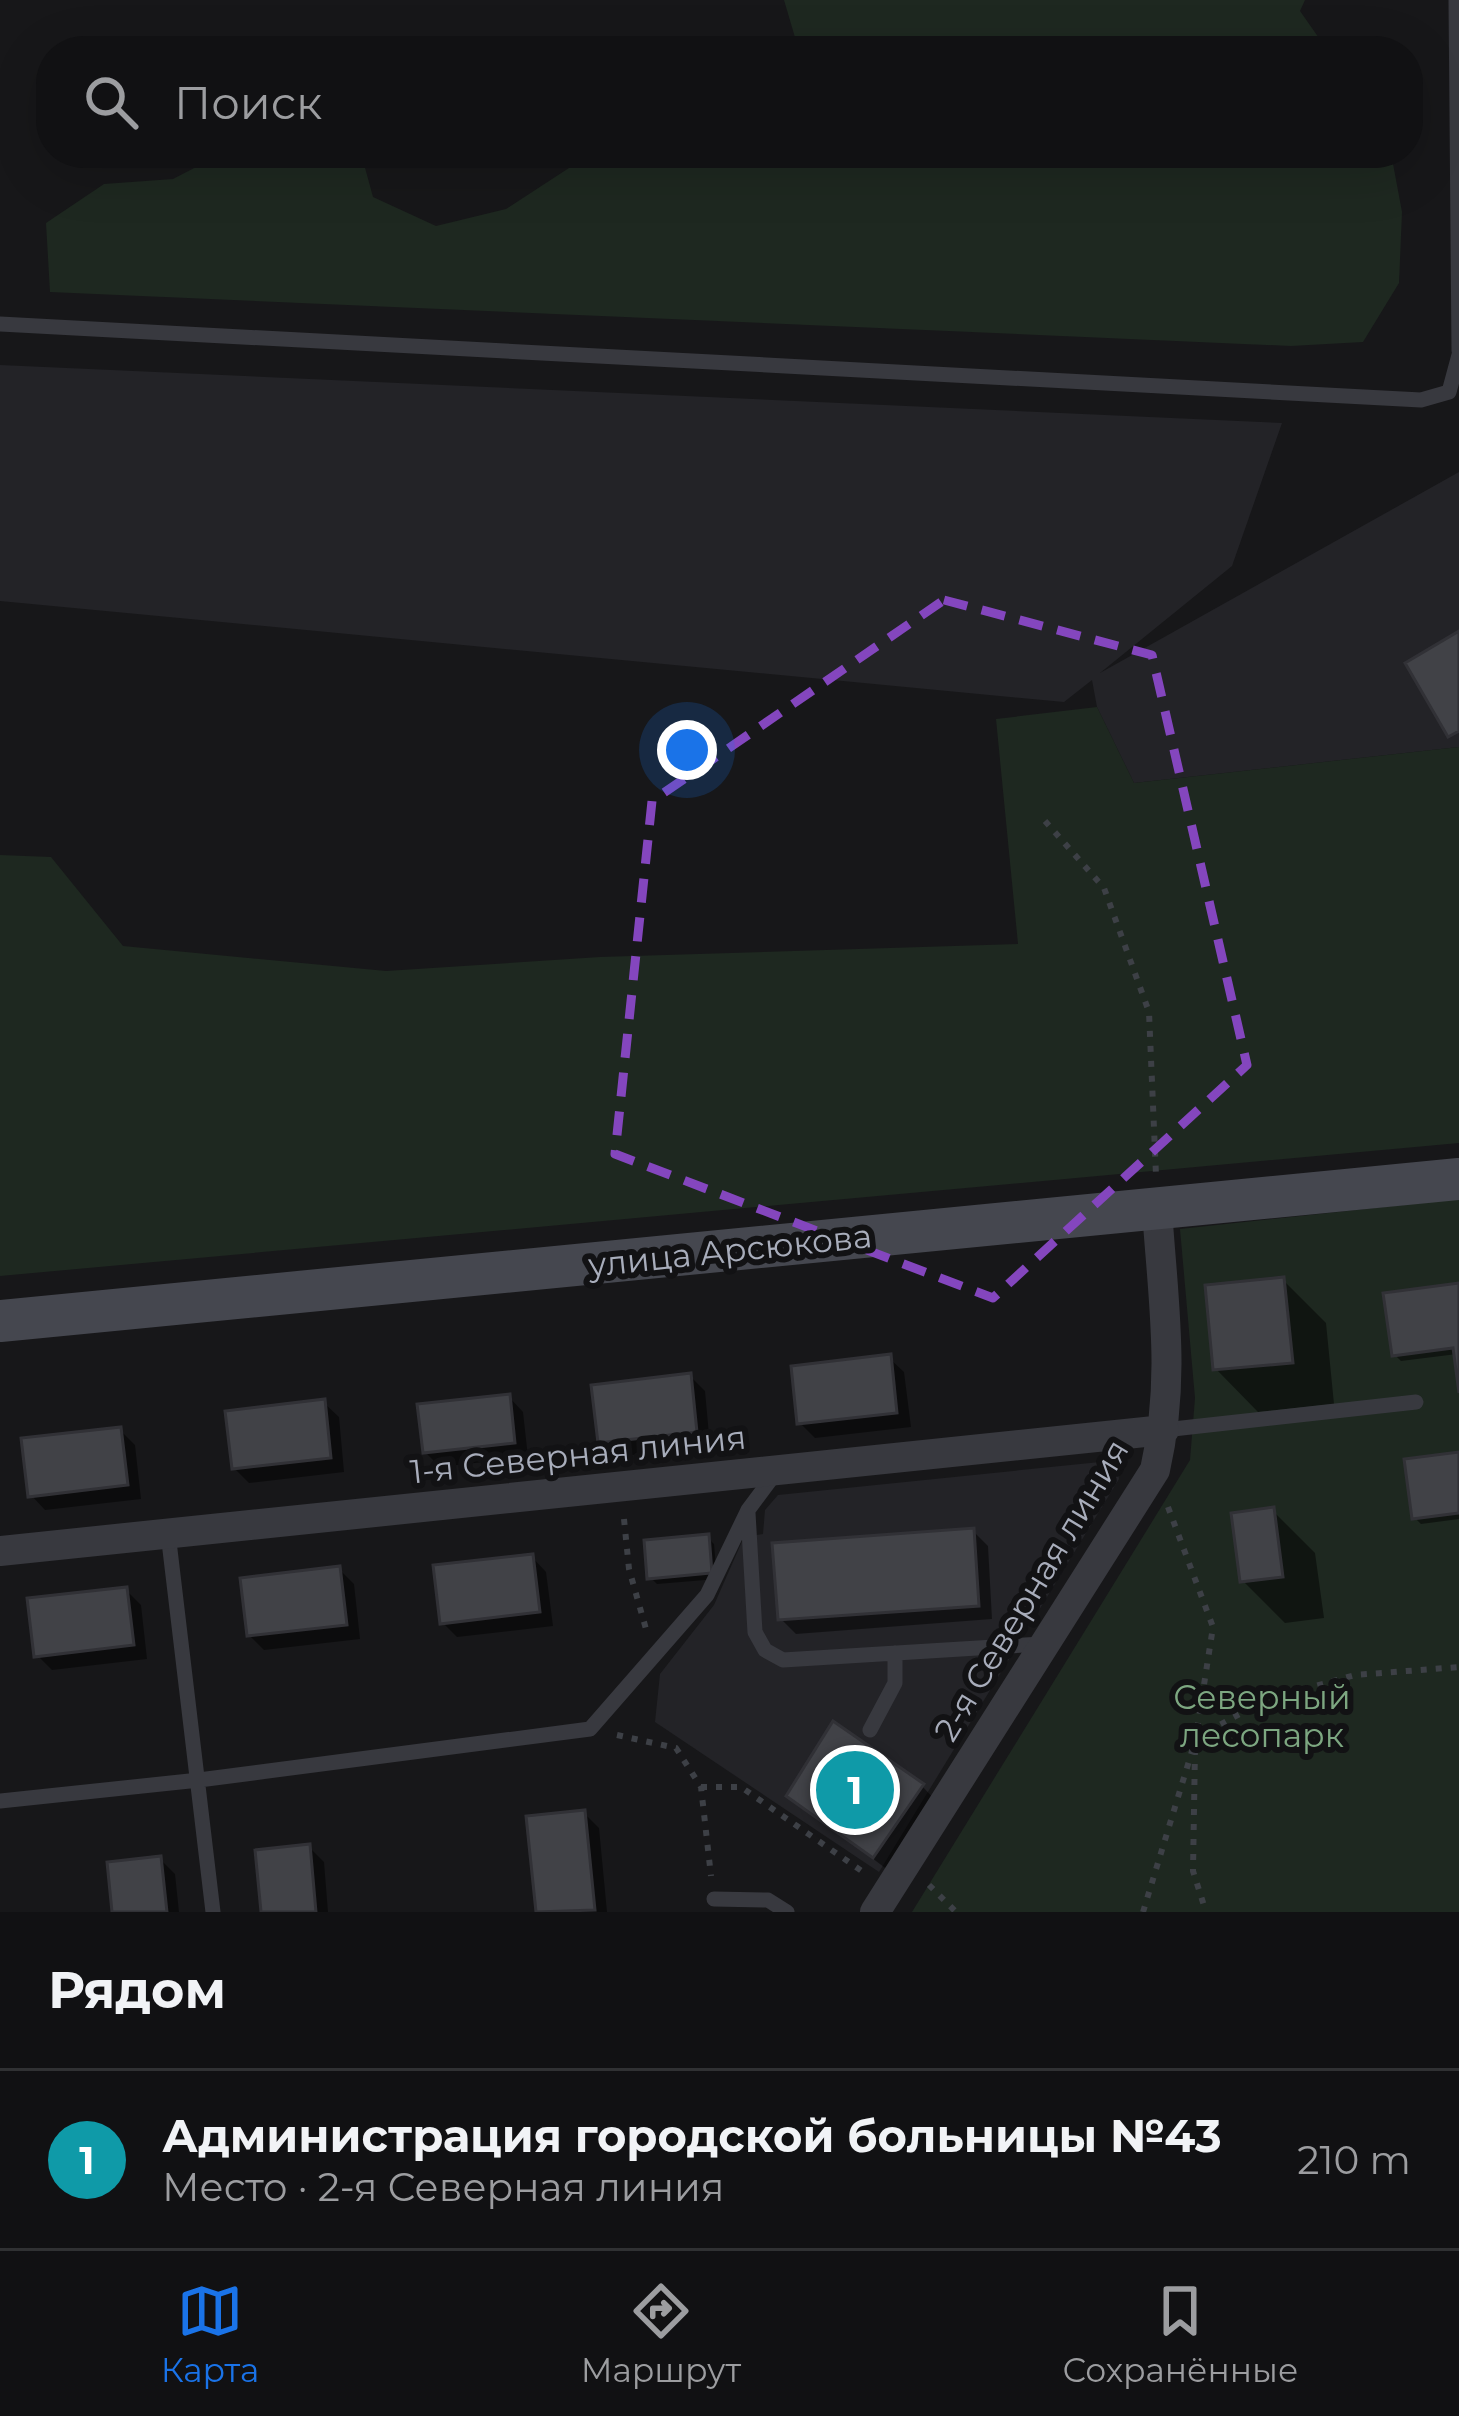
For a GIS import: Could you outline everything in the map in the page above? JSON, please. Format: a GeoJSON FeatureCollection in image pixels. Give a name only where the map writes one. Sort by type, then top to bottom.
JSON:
{"type":"FeatureCollection","features":[{"type":"Feature","properties":{"kind":"street","name":"улица Арсюкова"},"geometry":{"type":"LineString","coordinates":[[0,1321],[1459,1179]]}},
{"type":"Feature","properties":{"kind":"street","name":"2-я Северная линия"},"geometry":{"type":"LineString","coordinates":[[882,1901],[913,1833],[1044,1644],[1155,1470],[1170,1360],[1157,1209]]}},
{"type":"Feature","properties":{"kind":"street","name":"1-я Северная линия"},"geometry":{"type":"LineString","coordinates":[[0,1551],[1164,1430]]}},
{"type":"Feature","properties":{"kind":"lane"},"geometry":{"type":"LineString","coordinates":[[0,324],[1421,400],[1449,392],[1459,353],[1456,0]]}},
{"type":"Feature","properties":{"kind":"lane"},"geometry":{"type":"LineString","coordinates":[[1164,1430],[1416,1402]]}},
{"type":"Feature","properties":{"kind":"lane"},"geometry":{"type":"LineString","coordinates":[[0,1801],[590,1729],[707,1594],[748,1510],[778,1469]]}},
{"type":"Feature","properties":{"kind":"lane"},"geometry":{"type":"LineString","coordinates":[[748,1510],[755,1632],[764,1650],[783,1660],[1044,1644]]}},
{"type":"Feature","properties":{"kind":"lane"},"geometry":{"type":"LineString","coordinates":[[169,1533],[213,1912]]}},
{"type":"Feature","properties":{"kind":"lane"},"geometry":{"type":"LineString","coordinates":[[870,1730],[896,1683],[895,1654]]}},
{"type":"Feature","properties":{"kind":"lane"},"geometry":{"type":"LineString","coordinates":[[714,1899],[768,1900],[787,1912]]}},
{"type":"Feature","properties":{"kind":"path"},"geometry":{"type":"LineString","coordinates":[[1046,821],[1104,888],[1149,1012],[1157,1209]]}},
{"type":"Feature","properties":{"kind":"path"},"geometry":{"type":"LineString","coordinates":[[1155,1470],[1213,1627],[1196,1738],[1193,1871],[1206,1912]]}},
{"type":"Feature","properties":{"kind":"path"},"geometry":{"type":"LineString","coordinates":[[620,1486],[629,1569],[652,1655]]}},
{"type":"Feature","properties":{"kind":"path"},"geometry":{"type":"LineString","coordinates":[[1143,1912],[1196,1738],[1264,1700],[1355,1675],[1459,1667]]}},
{"type":"Feature","properties":{"kind":"path"},"geometry":{"type":"LineString","coordinates":[[590,1729],[676,1748],[701,1787],[714,1899]]}},
{"type":"Feature","properties":{"kind":"path"},"geometry":{"type":"LineString","coordinates":[[701,1787],[741,1786],[882,1901]]}},
{"type":"Feature","properties":{"kind":"highlighted area"},"geometry":{"type":"Polygon","coordinates":[[[944,600],[1152,655],[1247,1065],[993,1298],[615,1154],[652,801],[944,600]]]}},
{"type":"Feature","properties":{"kind":"shaded area"},"geometry":{"type":"Polygon","coordinates":[[[0,365],[1282,423],[1232,566],[1100,673],[1459,472],[1459,747],[1134,783],[1097,707],[1092,680],[1064,702],[0,601],[0,365]]]}},
{"type":"Feature","properties":{"kind":"shaded area"},"geometry":{"type":"Polygon","coordinates":[[[1100,1462],[1117,1465],[1119,1479],[879,1872],[655,1722],[660,1674],[714,1605],[744,1537],[763,1534],[765,1510],[778,1495],[1100,1462]]]}},
{"type":"Feature","properties":{"kind":"green space"},"geometry":{"type":"Polygon","coordinates":[[[784,0],[1305,0],[1300,11],[1318,36],[795,36],[784,0]]]}},
{"type":"Feature","properties":{"kind":"green space"},"geometry":{"type":"Polygon","coordinates":[[[194,168],[365,168],[373,197],[436,226],[506,209],[569,168],[1394,168],[1402,212],[1399,283],[1363,342],[1291,346],[50,292],[46,223],[104,184],[173,179],[194,168]]]}},
{"type":"Feature","properties":{"kind":"green space"},"geometry":{"type":"Polygon","coordinates":[[[1097,707],[1134,783],[1459,747],[1459,1143],[0,1276],[0,855],[51,857],[123,946],[386,971],[600,957],[1018,944],[996,719],[1097,707]]]}},
{"type":"Feature","properties":{"kind":"green space","name":"Северный лесопарк"},"geometry":{"type":"Polygon","coordinates":[[[1459,1199],[1459,1912],[912,1912],[1190,1460],[1195,1398],[1180,1229],[1459,1199]]]}},
{"type":"Feature","properties":{"kind":"building"},"geometry":{"type":"Polygon","coordinates":[[[1459,631],[1459,731],[1448,737],[1405,663],[1459,631]]]}},
{"type":"Feature","properties":{"kind":"building"},"geometry":{"type":"Polygon","coordinates":[[[1284,1277],[1293,1363],[1213,1370],[1205,1285],[1284,1277]]]}},
{"type":"Feature","properties":{"kind":"building"},"geometry":{"type":"Polygon","coordinates":[[[1459,1283],[1459,1393],[1453,1348],[1392,1356],[1383,1293],[1459,1283]]]}},
{"type":"Feature","properties":{"kind":"building"},"geometry":{"type":"Polygon","coordinates":[[[891,1354],[897,1413],[797,1424],[791,1366],[891,1354]]]}},
{"type":"Feature","properties":{"kind":"building"},"geometry":{"type":"Polygon","coordinates":[[[691,1373],[697,1432],[598,1443],[591,1385],[691,1373]]]}},
{"type":"Feature","properties":{"kind":"building"},"geometry":{"type":"Polygon","coordinates":[[[510,1394],[515,1443],[423,1453],[417,1404],[510,1394]]]}},
{"type":"Feature","properties":{"kind":"building"},"geometry":{"type":"Polygon","coordinates":[[[325,1399],[331,1458],[232,1469],[225,1411],[325,1399]]]}},
{"type":"Feature","properties":{"kind":"building"},"geometry":{"type":"Polygon","coordinates":[[[121,1427],[128,1485],[28,1497],[21,1438],[121,1427]]]}},
{"type":"Feature","properties":{"kind":"building"},"geometry":{"type":"Polygon","coordinates":[[[1459,1452],[1459,1513],[1412,1519],[1404,1459],[1459,1452]]]}},
{"type":"Feature","properties":{"kind":"building"},"geometry":{"type":"Polygon","coordinates":[[[1274,1507],[1283,1577],[1240,1582],[1231,1513],[1274,1507]]]}},
{"type":"Feature","properties":{"kind":"building"},"geometry":{"type":"Polygon","coordinates":[[[974,1528],[979,1606],[778,1620],[772,1543],[974,1528]]]}},
{"type":"Feature","properties":{"kind":"building"},"geometry":{"type":"Polygon","coordinates":[[[709,1534],[712,1573],[647,1579],[644,1540],[709,1534]]]}},
{"type":"Feature","properties":{"kind":"building"},"geometry":{"type":"Polygon","coordinates":[[[533,1554],[540,1612],[440,1624],[433,1565],[533,1554]]]}},
{"type":"Feature","properties":{"kind":"building"},"geometry":{"type":"Polygon","coordinates":[[[340,1566],[347,1625],[247,1636],[240,1578],[340,1566]]]}},
{"type":"Feature","properties":{"kind":"building"},"geometry":{"type":"Polygon","coordinates":[[[127,1587],[134,1645],[34,1657],[27,1598],[127,1587]]]}},
{"type":"Feature","properties":{"kind":"building"},"geometry":{"type":"Polygon","coordinates":[[[833,1721],[924,1784],[873,1858],[786,1796],[833,1721]]]}},
{"type":"Feature","properties":{"kind":"building"},"geometry":{"type":"Polygon","coordinates":[[[585,1810],[595,1910],[536,1912],[526,1816],[585,1810]]]}},
{"type":"Feature","properties":{"kind":"building"},"geometry":{"type":"Polygon","coordinates":[[[310,1844],[316,1912],[261,1912],[255,1850],[310,1844]]]}},
{"type":"Feature","properties":{"kind":"building"},"geometry":{"type":"Polygon","coordinates":[[[161,1856],[167,1912],[112,1912],[107,1862],[161,1856]]]}},
{"type":"Feature","properties":{"kind":"place","name":"Администрация городской больницы №43"},"geometry":{"type":"Point","coordinates":[855,1790]}}]}
